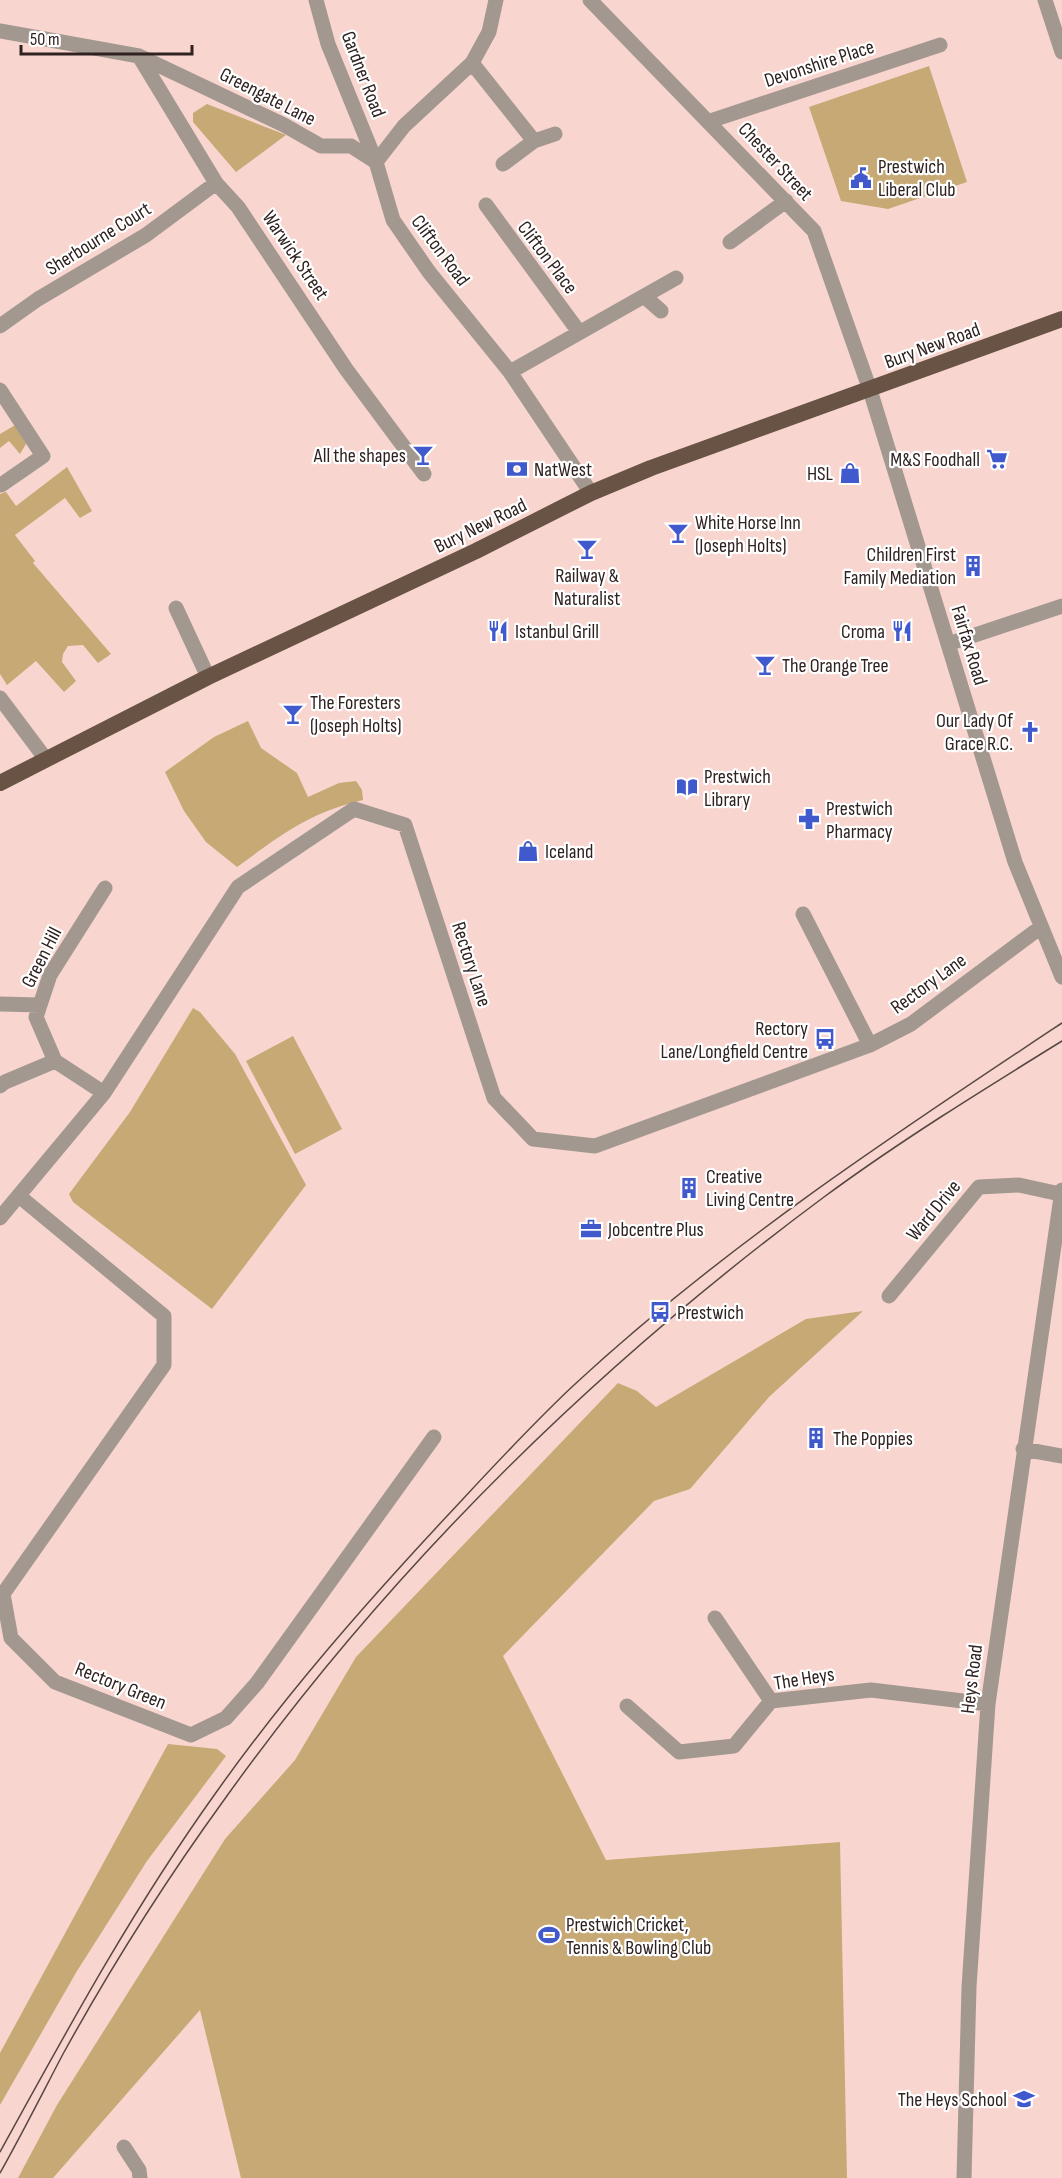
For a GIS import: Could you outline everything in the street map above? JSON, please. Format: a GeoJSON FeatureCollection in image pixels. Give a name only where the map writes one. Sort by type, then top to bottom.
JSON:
{"type":"FeatureCollection","features":[{"type":"Feature","properties":{"kind":"highway","name":"Bury New Road"},"geometry":{"type":"LineString","coordinates":[[0,783],[45,758],[208,677],[591,493],[651,468],[1062,319]]}},
{"type":"Feature","properties":{"kind":"street","name":"Gardner Road"},"geometry":{"type":"LineString","coordinates":[[315,0],[328,45],[376,162]]}},
{"type":"Feature","properties":{"kind":"street"},"geometry":{"type":"LineString","coordinates":[[376,162],[404,126],[472,63],[489,32],[496,0]]}},
{"type":"Feature","properties":{"kind":"street","name":"Chester Street"},"geometry":{"type":"LineString","coordinates":[[590,0],[710,121],[814,231],[870,390]]}},
{"type":"Feature","properties":{"kind":"street"},"geometry":{"type":"LineString","coordinates":[[1045,0],[1062,52]]}},
{"type":"Feature","properties":{"kind":"street","name":"Greengate Lane"},"geometry":{"type":"LineString","coordinates":[[0,32],[139,56],[284,125],[321,146],[351,146],[376,162]]}},
{"type":"Feature","properties":{"kind":"street","name":"Devonshire Place"},"geometry":{"type":"LineString","coordinates":[[710,121],[940,45]]}},
{"type":"Feature","properties":{"kind":"street","name":"Warwick Street"},"geometry":{"type":"LineString","coordinates":[[139,56],[216,183],[238,207],[346,369],[424,474]]}},
{"type":"Feature","properties":{"kind":"street"},"geometry":{"type":"LineString","coordinates":[[472,63],[534,141]]}},
{"type":"Feature","properties":{"kind":"street"},"geometry":{"type":"LineString","coordinates":[[503,164],[534,141],[555,134]]}},
{"type":"Feature","properties":{"kind":"street","name":"Clifton Road"},"geometry":{"type":"LineString","coordinates":[[376,162],[393,220],[429,272],[510,372],[591,493]]}},
{"type":"Feature","properties":{"kind":"street","name":"Sherbourne Court"},"geometry":{"type":"LineString","coordinates":[[0,326],[38,299],[146,236],[216,183]]}},
{"type":"Feature","properties":{"kind":"street"},"geometry":{"type":"LineString","coordinates":[[730,242],[786,201]]}},
{"type":"Feature","properties":{"kind":"street","name":"Clifton Place"},"geometry":{"type":"LineString","coordinates":[[486,205],[579,332]]}},
{"type":"Feature","properties":{"kind":"street"},"geometry":{"type":"LineString","coordinates":[[510,372],[676,278]]}},
{"type":"Feature","properties":{"kind":"street"},"geometry":{"type":"LineString","coordinates":[[645,297],[661,312]]}},
{"type":"Feature","properties":{"kind":"street"},"geometry":{"type":"LineString","coordinates":[[0,390],[43,456],[2,486]]}},
{"type":"Feature","properties":{"kind":"street","name":"Fairfax Road"},"geometry":{"type":"LineString","coordinates":[[870,390],[1015,862],[1062,977]]}},
{"type":"Feature","properties":{"kind":"street"},"geometry":{"type":"LineString","coordinates":[[948,644],[1062,606]]}},
{"type":"Feature","properties":{"kind":"street"},"geometry":{"type":"LineString","coordinates":[[176,608],[208,677]]}},
{"type":"Feature","properties":{"kind":"street"},"geometry":{"type":"LineString","coordinates":[[0,698],[45,758]]}},
{"type":"Feature","properties":{"kind":"street","name":"Rectory Lane"},"geometry":{"type":"LineString","coordinates":[[0,1218],[104,1093],[238,887],[354,809],[405,825],[494,1098],[533,1139],[595,1146],[870,1045],[911,1024],[1041,927]]}},
{"type":"Feature","properties":{"kind":"street","name":"Green Hill"},"geometry":{"type":"LineString","coordinates":[[56,1061],[36,1017],[50,975],[105,888]]}},
{"type":"Feature","properties":{"kind":"street"},"geometry":{"type":"LineString","coordinates":[[803,914],[870,1045]]}},
{"type":"Feature","properties":{"kind":"street"},"geometry":{"type":"LineString","coordinates":[[0,1004],[40,1005]]}},
{"type":"Feature","properties":{"kind":"street"},"geometry":{"type":"LineString","coordinates":[[0,1086],[56,1061],[104,1093]]}},
{"type":"Feature","properties":{"kind":"street","name":"Ward Drive"},"geometry":{"type":"LineString","coordinates":[[889,1296],[979,1187],[1019,1185],[1061,1192]]}},
{"type":"Feature","properties":{"kind":"street","name":"Heys Road"},"geometry":{"type":"LineString","coordinates":[[964,2178],[969,1988],[988,1704],[1061,1192]]}},
{"type":"Feature","properties":{"kind":"street","name":"Rectory Green"},"geometry":{"type":"LineString","coordinates":[[19,1196],[164,1316],[164,1365],[3,1594],[11,1638],[55,1682],[191,1735],[226,1718],[257,1683],[434,1437]]}},
{"type":"Feature","properties":{"kind":"street"},"geometry":{"type":"LineString","coordinates":[[1023,1449],[1062,1456]]}},
{"type":"Feature","properties":{"kind":"street"},"geometry":{"type":"LineString","coordinates":[[715,1618],[771,1701]]}},
{"type":"Feature","properties":{"kind":"street","name":"The Heys"},"geometry":{"type":"LineString","coordinates":[[627,1706],[679,1752],[734,1746],[771,1701],[872,1690],[988,1704]]}},
{"type":"Feature","properties":{"kind":"street"},"geometry":{"type":"LineString","coordinates":[[124,2147],[139,2170],[140,2178]]}},
{"type":"Feature","properties":{"kind":"shaded area"},"geometry":{"type":"Polygon","coordinates":[[[929,66],[967,182],[888,209],[841,201],[809,107],[929,66]]]}},
{"type":"Feature","properties":{"kind":"shaded area"},"geometry":{"type":"Polygon","coordinates":[[[207,104],[286,135],[236,172],[193,122],[193,113],[207,104]]]}},
{"type":"Feature","properties":{"kind":"shaded area"},"geometry":{"type":"Polygon","coordinates":[[[17,424],[26,444],[20,454],[9,441],[0,448],[0,434],[17,424]]]}},
{"type":"Feature","properties":{"kind":"shaded area"},"geometry":{"type":"Polygon","coordinates":[[[67,467],[92,511],[80,518],[65,498],[15,535],[35,561],[33,563],[111,654],[98,663],[83,645],[68,646],[63,654],[62,662],[76,681],[64,692],[36,661],[7,685],[0,674],[0,494],[6,492],[16,506],[67,467]]]}},
{"type":"Feature","properties":{"kind":"shaded area"},"geometry":{"type":"Polygon","coordinates":[[[248,721],[261,748],[297,773],[308,797],[339,783],[356,781],[362,790],[363,800],[311,818],[282,835],[237,867],[206,842],[184,811],[165,772],[214,737],[248,721]]]}},
{"type":"Feature","properties":{"kind":"shaded area"},"geometry":{"type":"Polygon","coordinates":[[[193,1008],[200,1012],[235,1054],[306,1185],[212,1309],[73,1202],[69,1194],[130,1112],[193,1008]]]}},
{"type":"Feature","properties":{"kind":"shaded area"},"geometry":{"type":"Polygon","coordinates":[[[293,1036],[342,1129],[295,1154],[246,1061],[293,1036]]]}},
{"type":"Feature","properties":{"kind":"shaded area","name":"Prestwich Cricket, Tennis & Bowling Club"},"geometry":{"type":"Polygon","coordinates":[[[863,1311],[769,1397],[690,1489],[654,1501],[503,1656],[606,1860],[840,1842],[847,2178],[241,2178],[200,2010],[53,2178],[18,2178],[57,2105],[225,1839],[295,1760],[356,1657],[618,1383],[637,1391],[656,1407],[806,1319],[863,1311]]]}},
{"type":"Feature","properties":{"kind":"shaded area"},"geometry":{"type":"Polygon","coordinates":[[[168,1744],[217,1749],[226,1756],[147,1861],[77,1971],[0,2105],[0,2053],[168,1744]]]}},
{"type":"Feature","properties":{"kind":"tram line"},"geometry":{"type":"LineString","coordinates":[[0,2152],[129,1925],[215,1794],[269,1721],[327,1651],[386,1582],[494,1465],[574,1385],[631,1334],[749,1239],[935,1107],[1062,1023]]}},
{"type":"Feature","properties":{"kind":"tram line"},"geometry":{"type":"LineString","coordinates":[[0,2173],[81,2021],[181,1861],[288,1714],[426,1552],[500,1475],[577,1401],[739,1262],[882,1156],[1062,1041]]}},
{"type":"Feature","properties":{"kind":"place","name":"Prestwich Liberal Club"},"geometry":{"type":"Point","coordinates":[861,178]}},
{"type":"Feature","properties":{"kind":"place","name":"All the shapes"},"geometry":{"type":"Point","coordinates":[423,455]}},
{"type":"Feature","properties":{"kind":"place","name":"M&S Foodhall"},"geometry":{"type":"Point","coordinates":[997,459]}},
{"type":"Feature","properties":{"kind":"place","name":"NatWest"},"geometry":{"type":"Point","coordinates":[517,469]}},
{"type":"Feature","properties":{"kind":"place","name":"HSL"},"geometry":{"type":"Point","coordinates":[850,473]}},
{"type":"Feature","properties":{"kind":"place","name":"White Horse Inn (Joseph Holts)"},"geometry":{"type":"Point","coordinates":[678,533]}},
{"type":"Feature","properties":{"kind":"place","name":"Railway & Naturalist"},"geometry":{"type":"Point","coordinates":[587,549]}},
{"type":"Feature","properties":{"kind":"place","name":"Children First Family Mediation"},"geometry":{"type":"Point","coordinates":[973,566]}},
{"type":"Feature","properties":{"kind":"place","name":"Istanbul Grill"},"geometry":{"type":"Point","coordinates":[498,631]}},
{"type":"Feature","properties":{"kind":"place","name":"Croma"},"geometry":{"type":"Point","coordinates":[902,631]}},
{"type":"Feature","properties":{"kind":"place","name":"The Orange Tree"},"geometry":{"type":"Point","coordinates":[765,665]}},
{"type":"Feature","properties":{"kind":"place","name":"The Foresters (Joseph Holts)"},"geometry":{"type":"Point","coordinates":[293,714]}},
{"type":"Feature","properties":{"kind":"place","name":"Our Lady Of Grace R.C."},"geometry":{"type":"Point","coordinates":[1030,732]}},
{"type":"Feature","properties":{"kind":"place","name":"Prestwich Library"},"geometry":{"type":"Point","coordinates":[687,787]}},
{"type":"Feature","properties":{"kind":"place","name":"Prestwich Pharmacy"},"geometry":{"type":"Point","coordinates":[809,819]}},
{"type":"Feature","properties":{"kind":"place","name":"Iceland"},"geometry":{"type":"Point","coordinates":[528,851]}},
{"type":"Feature","properties":{"kind":"place","name":"Rectory Lane/Longfield Centre"},"geometry":{"type":"Point","coordinates":[825,1039]}},
{"type":"Feature","properties":{"kind":"place","name":"Creative Living Centre"},"geometry":{"type":"Point","coordinates":[689,1188]}},
{"type":"Feature","properties":{"kind":"place","name":"Jobcentre Plus"},"geometry":{"type":"Point","coordinates":[591,1229]}},
{"type":"Feature","properties":{"kind":"place","name":"Prestwich"},"geometry":{"type":"Point","coordinates":[660,1312]}},
{"type":"Feature","properties":{"kind":"place","name":"The Poppies"},"geometry":{"type":"Point","coordinates":[816,1438]}},
{"type":"Feature","properties":{"kind":"place","name":"Prestwich Cricket, Tennis & Bowling Club"},"geometry":{"type":"Point","coordinates":[549,1935]}},
{"type":"Feature","properties":{"kind":"place","name":"The Heys School"},"geometry":{"type":"Point","coordinates":[1024,2099]}}]}
